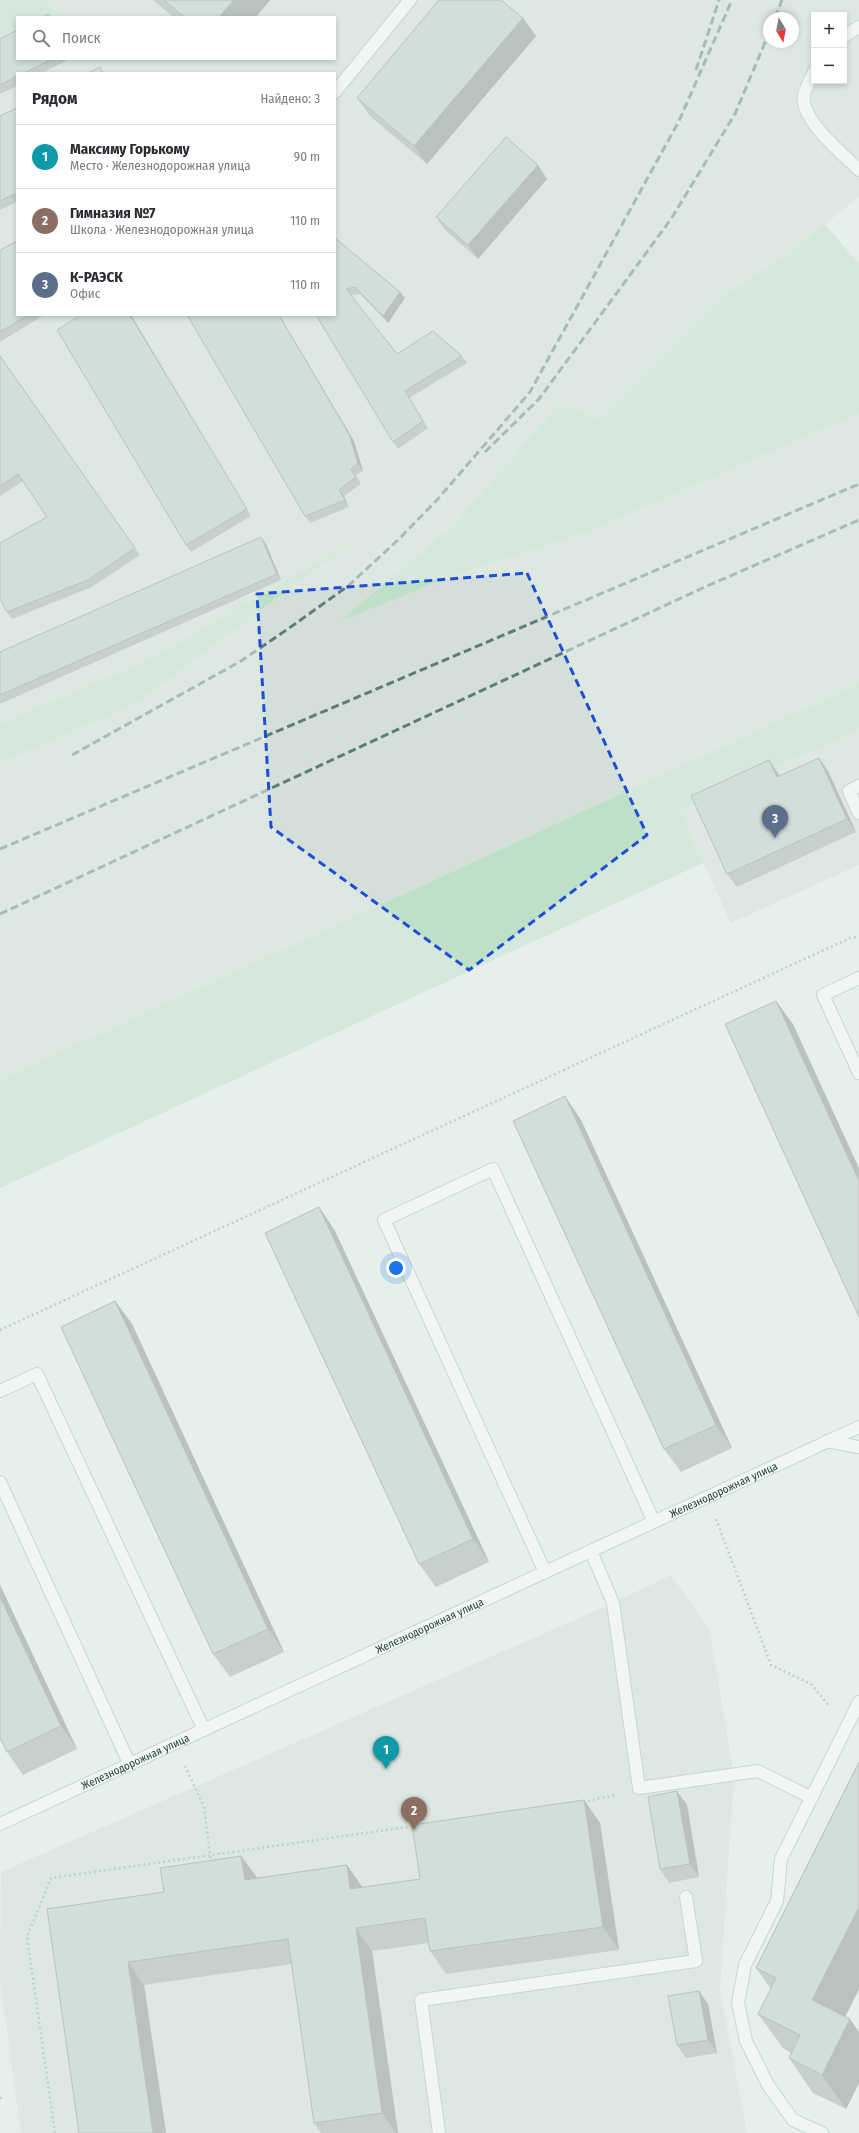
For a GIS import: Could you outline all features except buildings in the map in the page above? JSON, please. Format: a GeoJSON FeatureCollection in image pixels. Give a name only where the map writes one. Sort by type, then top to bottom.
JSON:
{"type":"FeatureCollection","features":[{"type":"Feature","properties":{"kind":"street"},"geometry":{"type":"LineString","coordinates":[[336,91],[410,0]]}},
{"type":"Feature","properties":{"kind":"street"},"geometry":{"type":"LineString","coordinates":[[847,34],[859,27]]}},
{"type":"Feature","properties":{"kind":"street"},"geometry":{"type":"LineString","coordinates":[[811,79],[804,95],[806,111],[818,129],[859,170]]}},
{"type":"Feature","properties":{"kind":"street"},"geometry":{"type":"LineString","coordinates":[[859,786],[849,791],[859,813]]}},
{"type":"Feature","properties":{"kind":"street"},"geometry":{"type":"LineString","coordinates":[[859,978],[823,995],[859,1073]]}},
{"type":"Feature","properties":{"kind":"street"},"geometry":{"type":"LineString","coordinates":[[545,1572],[384,1220],[493,1169],[654,1522]]}},
{"type":"Feature","properties":{"kind":"street"},"geometry":{"type":"LineString","coordinates":[[0,1391],[37,1374],[204,1730]]}},
{"type":"Feature","properties":{"kind":"street","name":"Железнодорожная улица"},"geometry":{"type":"LineString","coordinates":[[0,1824],[859,1427]]}},
{"type":"Feature","properties":{"kind":"street"},"geometry":{"type":"LineString","coordinates":[[827,1441],[859,1447]]}},
{"type":"Feature","properties":{"kind":"street"},"geometry":{"type":"LineString","coordinates":[[0,1482],[130,1765]]}},
{"type":"Feature","properties":{"kind":"street"},"geometry":{"type":"LineString","coordinates":[[591,1551],[613,1603],[639,1788],[758,1771],[812,1798]]}},
{"type":"Feature","properties":{"kind":"street"},"geometry":{"type":"LineString","coordinates":[[822,2133],[793,2120],[768,2085],[746,2041],[738,2003],[745,1965],[777,1901],[781,1859],[859,1702]]}},
{"type":"Feature","properties":{"kind":"street"},"geometry":{"type":"LineString","coordinates":[[439,2133],[421,2000],[696,1961],[686,1897]]}},
{"type":"Feature","properties":{"kind":"path"},"geometry":{"type":"LineString","coordinates":[[0,1330],[850,938],[859,937]]}},
{"type":"Feature","properties":{"kind":"path"},"geometry":{"type":"LineString","coordinates":[[708,1497],[771,1665],[811,1684],[847,1727]]}},
{"type":"Feature","properties":{"kind":"path"},"geometry":{"type":"LineString","coordinates":[[184,1764],[204,1807],[212,1870]]}},
{"type":"Feature","properties":{"kind":"path"},"geometry":{"type":"LineString","coordinates":[[577,1803],[600,1799],[639,1788]]}},
{"type":"Feature","properties":{"kind":"path"},"geometry":{"type":"LineString","coordinates":[[55,2133],[27,1937],[51,1878],[421,1825]]}},
{"type":"Feature","properties":{"kind":"path"},"geometry":{"type":"LineString","coordinates":[[0,2098],[4,2097]]}},
{"type":"Feature","properties":{"kind":"highlighted area"},"geometry":{"type":"Polygon","coordinates":[[[527,573],[647,835],[469,970],[271,827],[257,594],[527,573]]]}},
{"type":"Feature","properties":{"kind":"shaded area"},"geometry":{"type":"Polygon","coordinates":[[[43,0],[859,0],[859,197],[788,254],[719,299],[600,419],[499,475],[453,526],[339,621],[455,575],[587,532],[859,413],[859,684],[0,1080],[0,763],[136,703],[345,546],[147,661],[0,724],[0,48],[16,58],[16,60],[336,60],[336,16],[61,16],[43,0]]]}},
{"type":"Feature","properties":{"kind":"shaded area"},"geometry":{"type":"Polygon","coordinates":[[[859,729],[859,865],[731,923],[680,812],[859,729]]]}},
{"type":"Feature","properties":{"kind":"shaded area"},"geometry":{"type":"Polygon","coordinates":[[[671,1575],[709,1628],[734,1775],[720,1990],[747,2133],[21,2133],[0,1981],[1,1872],[613,1603],[671,1575]]]}},
{"type":"Feature","properties":{"kind":"green space"},"geometry":{"type":"Polygon","coordinates":[[[0,0],[43,0],[62,16],[16,16],[16,40],[0,48],[0,0]]]}},
{"type":"Feature","properties":{"kind":"green space"},"geometry":{"type":"Polygon","coordinates":[[[825,224],[859,264],[859,413],[587,532],[455,575],[338,622],[453,526],[559,405],[600,419],[719,299],[788,254],[825,224]]]}},
{"type":"Feature","properties":{"kind":"green space"},"geometry":{"type":"Polygon","coordinates":[[[350,543],[136,703],[0,763],[0,724],[147,661],[350,543]]]}},
{"type":"Feature","properties":{"kind":"green space"},"geometry":{"type":"Polygon","coordinates":[[[859,684],[859,729],[680,812],[703,863],[0,1188],[0,1080],[859,684]]]}},
{"type":"Feature","properties":{"kind":"railway"},"geometry":{"type":"LineString","coordinates":[[696,70],[719,0]]}},
{"type":"Feature","properties":{"kind":"railway"},"geometry":{"type":"LineString","coordinates":[[72,755],[241,661],[295,624],[348,586],[398,540],[437,500],[530,392],[679,121],[732,0]]}},
{"type":"Feature","properties":{"kind":"railway"},"geometry":{"type":"LineString","coordinates":[[777,12],[782,0]]}},
{"type":"Feature","properties":{"kind":"railway"},"geometry":{"type":"LineString","coordinates":[[485,452],[539,399],[671,219],[735,114],[763,47]]}},
{"type":"Feature","properties":{"kind":"railway"},"geometry":{"type":"LineString","coordinates":[[0,849],[859,484]]}},
{"type":"Feature","properties":{"kind":"railway"},"geometry":{"type":"LineString","coordinates":[[0,914],[707,586],[859,520]]}},
{"type":"Feature","properties":{"kind":"place","name":"К-РАЭСК"},"geometry":{"type":"Point","coordinates":[775,838]}},
{"type":"Feature","properties":{"kind":"place","name":"Максиму Горькому"},"geometry":{"type":"Point","coordinates":[386,1769]}},
{"type":"Feature","properties":{"kind":"place","name":"Гимназия №7"},"geometry":{"type":"Point","coordinates":[414,1830]}}]}
